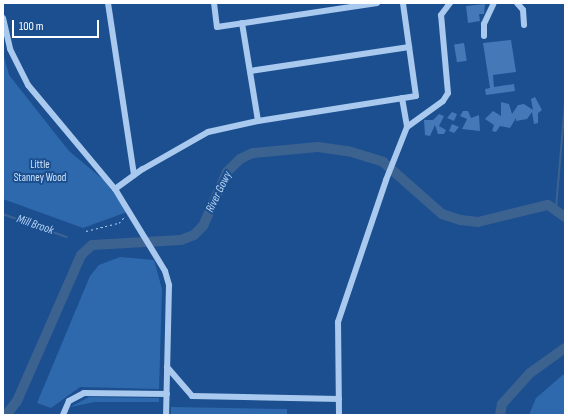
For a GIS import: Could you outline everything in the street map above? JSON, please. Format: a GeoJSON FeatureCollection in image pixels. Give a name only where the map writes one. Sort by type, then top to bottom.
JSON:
{"type":"FeatureCollection","features":[{"type":"Feature","properties":{"kind":"lane"},"geometry":{"type":"LineString","coordinates":[[108,3],[134,175]]}},
{"type":"Feature","properties":{"kind":"lane"},"geometry":{"type":"LineString","coordinates":[[214,3],[217,27],[377,3]]}},
{"type":"Feature","properties":{"kind":"lane"},"geometry":{"type":"LineString","coordinates":[[115,189],[134,175],[208,132],[258,121],[416,96],[403,3]]}},
{"type":"Feature","properties":{"kind":"lane"},"geometry":{"type":"LineString","coordinates":[[407,127],[443,101],[448,93],[441,15],[450,3]]}},
{"type":"Feature","properties":{"kind":"lane"},"geometry":{"type":"LineString","coordinates":[[484,36],[484,24],[494,3]]}},
{"type":"Feature","properties":{"kind":"lane"},"geometry":{"type":"LineString","coordinates":[[517,3],[523,10],[524,25]]}},
{"type":"Feature","properties":{"kind":"lane"},"geometry":{"type":"LineString","coordinates":[[3,18],[14,60],[28,85],[115,189],[157,254],[169,285],[166,415]]}},
{"type":"Feature","properties":{"kind":"lane"},"geometry":{"type":"LineString","coordinates":[[242,23],[258,121]]}},
{"type":"Feature","properties":{"kind":"lane"},"geometry":{"type":"LineString","coordinates":[[250,71],[409,47]]}},
{"type":"Feature","properties":{"kind":"lane"},"geometry":{"type":"LineString","coordinates":[[339,415],[338,322],[386,180],[407,127],[402,98]]}},
{"type":"Feature","properties":{"kind":"lane"},"geometry":{"type":"LineString","coordinates":[[167,367],[192,396],[340,399]]}},
{"type":"Feature","properties":{"kind":"lane"},"geometry":{"type":"LineString","coordinates":[[64,415],[70,401],[84,393],[167,394]]}},
{"type":"Feature","properties":{"kind":"path"},"geometry":{"type":"LineString","coordinates":[[86,231],[119,223],[128,208]]}},
{"type":"Feature","properties":{"kind":"green space","name":"Little Stanney Wood"},"geometry":{"type":"Polygon","coordinates":[[[3,53],[9,75],[69,151],[105,181],[127,212],[83,228],[3,199],[3,53]]]}},
{"type":"Feature","properties":{"kind":"green space"},"geometry":{"type":"Polygon","coordinates":[[[120,257],[154,260],[162,289],[159,389],[80,387],[51,408],[37,403],[90,276],[99,265],[120,257]]]}},
{"type":"Feature","properties":{"kind":"green space"},"geometry":{"type":"Polygon","coordinates":[[[565,373],[565,415],[529,415],[536,398],[565,373]]]}},
{"type":"Feature","properties":{"kind":"green space"},"geometry":{"type":"Polygon","coordinates":[[[89,397],[159,398],[159,402],[95,402],[70,407],[89,397]]]}},
{"type":"Feature","properties":{"kind":"green space"},"geometry":{"type":"Polygon","coordinates":[[[171,407],[287,409],[287,415],[171,415],[171,407]]]}},
{"type":"Feature","properties":{"kind":"building"},"geometry":{"type":"Polygon","coordinates":[[[485,4],[484,14],[479,14],[480,21],[468,23],[466,6],[485,4]]]}},
{"type":"Feature","properties":{"kind":"building"},"geometry":{"type":"Polygon","coordinates":[[[511,40],[516,72],[493,75],[494,87],[514,84],[515,91],[486,95],[485,89],[490,88],[483,43],[511,40]]]}},
{"type":"Feature","properties":{"kind":"building"},"geometry":{"type":"Polygon","coordinates":[[[464,43],[467,61],[457,62],[454,45],[464,43]]]}},
{"type":"Feature","properties":{"kind":"building"},"geometry":{"type":"Polygon","coordinates":[[[535,97],[542,110],[538,113],[538,123],[534,124],[532,112],[527,119],[516,121],[516,118],[510,128],[500,126],[496,132],[492,131],[494,125],[485,119],[493,111],[501,116],[501,102],[509,104],[512,114],[518,105],[524,104],[533,110],[531,99],[535,97]]]}},
{"type":"Feature","properties":{"kind":"building"},"geometry":{"type":"Polygon","coordinates":[[[463,111],[468,111],[471,118],[479,115],[480,131],[462,129],[467,119],[460,116],[463,111]]]}},
{"type":"Feature","properties":{"kind":"building"},"geometry":{"type":"Polygon","coordinates":[[[452,112],[457,114],[454,121],[447,118],[452,112]]]}},
{"type":"Feature","properties":{"kind":"building"},"geometry":{"type":"Polygon","coordinates":[[[439,114],[444,116],[439,126],[446,130],[444,134],[438,134],[435,125],[430,136],[425,135],[424,120],[433,120],[439,114]]]}},
{"type":"Feature","properties":{"kind":"building"},"geometry":{"type":"Polygon","coordinates":[[[452,124],[459,127],[454,133],[449,131],[452,124]]]}},
{"type":"Feature","properties":{"kind":"waterway"},"geometry":{"type":"LineString","coordinates":[[556,208],[565,102]]}},
{"type":"Feature","properties":{"kind":"waterway","name":"River Gowy"},"geometry":{"type":"LineString","coordinates":[[6,415],[17,401],[81,255],[92,245],[181,240],[194,235],[203,226],[227,172],[240,159],[253,153],[318,147],[348,151],[383,162],[442,214],[461,220],[478,222],[548,205],[565,217]]}},
{"type":"Feature","properties":{"kind":"waterway","name":"Mill Brook"},"geometry":{"type":"LineString","coordinates":[[3,214],[67,237]]}},
{"type":"Feature","properties":{"kind":"waterway","name":"River Gowy"},"geometry":{"type":"LineString","coordinates":[[500,415],[502,404],[530,373],[565,348]]}}]}
